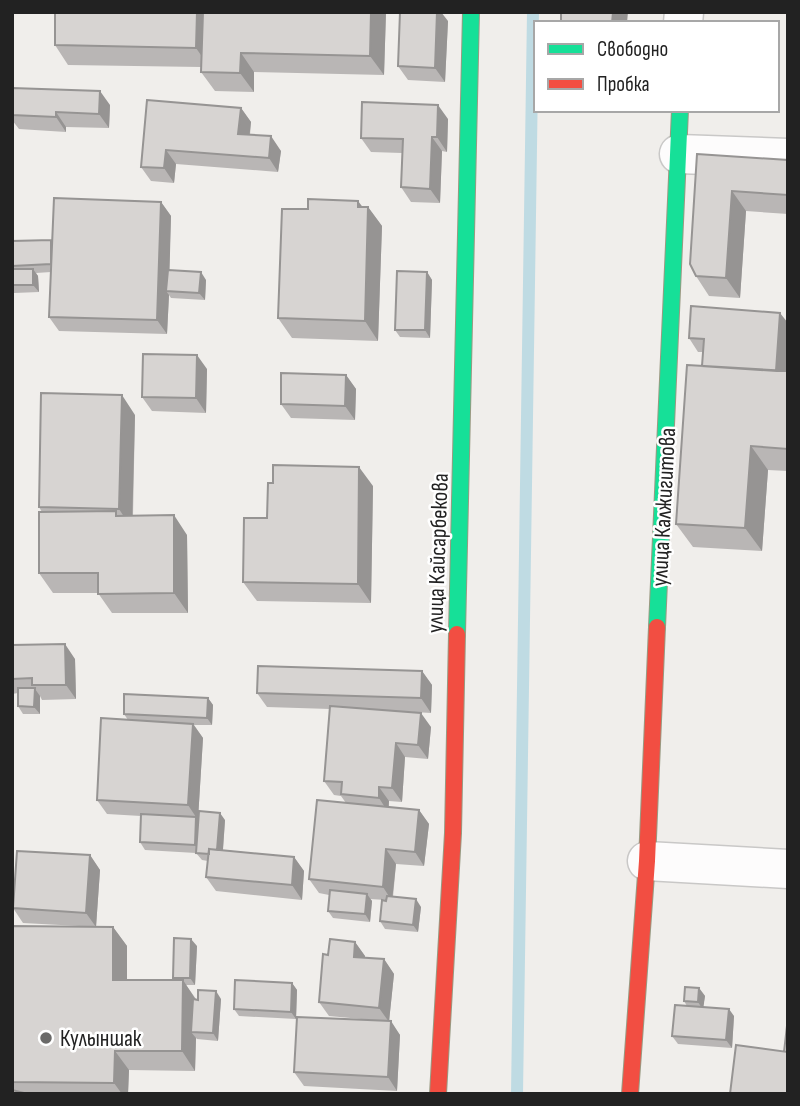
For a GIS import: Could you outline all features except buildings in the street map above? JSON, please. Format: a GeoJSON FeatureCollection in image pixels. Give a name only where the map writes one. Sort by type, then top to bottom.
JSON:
{"type":"FeatureCollection","features":[{"type":"Feature","properties":{"kind":"street","name":"улица Кайсарбекова"},"geometry":{"type":"LineString","coordinates":[[439,1094],[453,833],[471,12]]}},
{"type":"Feature","properties":{"kind":"street","name":"улица Калжигитова"},"geometry":{"type":"LineString","coordinates":[[630,1094],[647,861],[680,112]]}},
{"type":"Feature","properties":{"kind":"street"},"geometry":{"type":"LineString","coordinates":[[679,154],[788,158]]}},
{"type":"Feature","properties":{"kind":"street"},"geometry":{"type":"LineString","coordinates":[[647,861],[788,869]]}},
{"type":"Feature","properties":{"kind":"waterway"},"geometry":{"type":"LineString","coordinates":[[517,1094],[533,12]]}},
{"type":"Feature","properties":{"kind":"traffic: fast"},"geometry":{"type":"LineString","coordinates":[[457,634],[471,12]]}},
{"type":"Feature","properties":{"kind":"traffic: fast"},"geometry":{"type":"LineString","coordinates":[[657,627],[680,112]]}},
{"type":"Feature","properties":{"kind":"traffic: jam"},"geometry":{"type":"LineString","coordinates":[[630,1094],[647,861],[657,627]]}},
{"type":"Feature","properties":{"kind":"traffic: jam"},"geometry":{"type":"LineString","coordinates":[[438,1094],[453,833],[457,634]]}},
{"type":"Feature","properties":{"kind":"place","name":"Кулыншак"},"geometry":{"type":"Point","coordinates":[46,1038]}}]}
